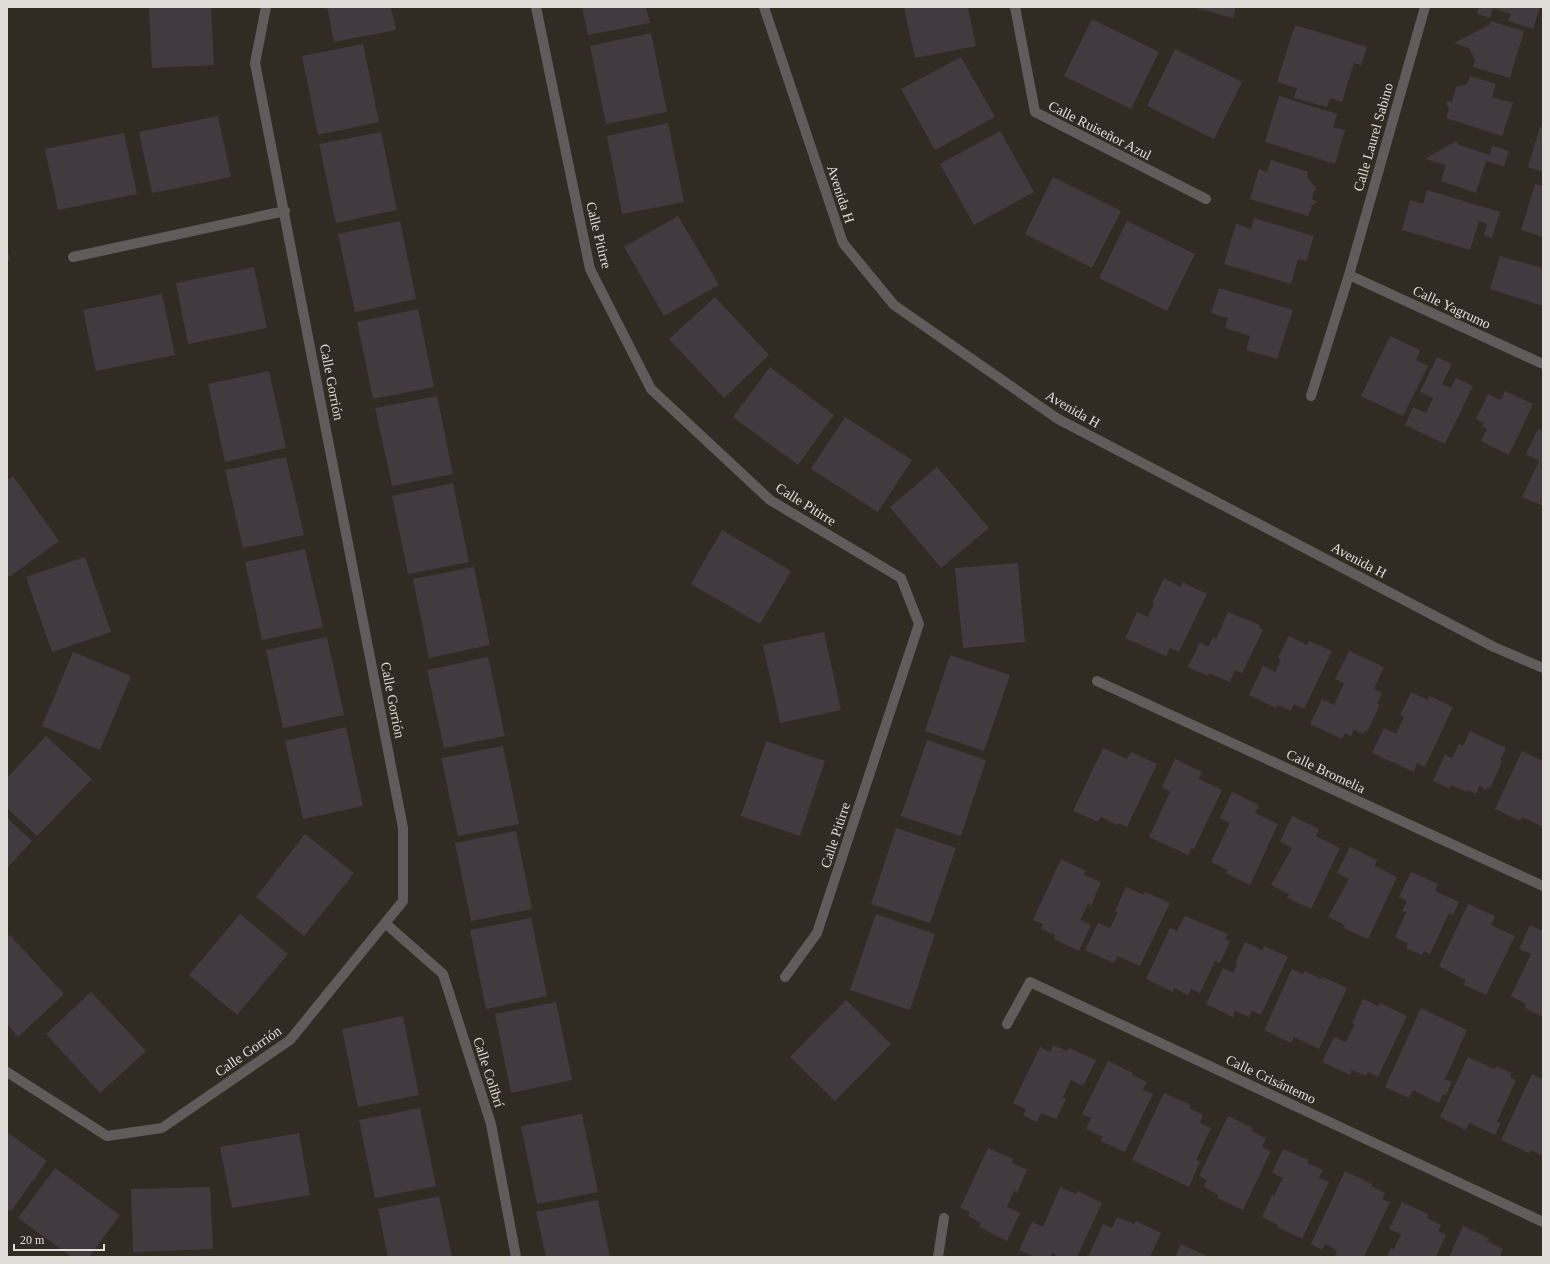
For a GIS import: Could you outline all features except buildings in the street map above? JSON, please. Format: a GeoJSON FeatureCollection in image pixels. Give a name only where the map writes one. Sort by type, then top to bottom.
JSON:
{"type":"FeatureCollection","features":[{"type":"Feature","properties":{"kind":"street","name":"Calle Gorrión"},"geometry":{"type":"LineString","coordinates":[[7,1072],[107,1136],[162,1128],[290,1040],[403,901],[403,828],[285,211],[255,63],[266,7]]}},
{"type":"Feature","properties":{"kind":"street","name":"Calle Pitirre"},"geometry":{"type":"LineString","coordinates":[[536,7],[590,269],[651,389],[770,500],[901,578],[919,624],[817,933],[785,977]]}},
{"type":"Feature","properties":{"kind":"street","name":"Avenida H"},"geometry":{"type":"LineString","coordinates":[[764,7],[843,243],[894,305],[1058,419],[1494,647],[1543,668]]}},
{"type":"Feature","properties":{"kind":"street","name":"Calle Ruiseñor Azul"},"geometry":{"type":"LineString","coordinates":[[1015,7],[1035,112],[1206,199]]}},
{"type":"Feature","properties":{"kind":"street","name":"Calle Laurel Sabino"},"geometry":{"type":"LineString","coordinates":[[1311,396],[1349,275],[1425,7]]}},
{"type":"Feature","properties":{"kind":"street"},"geometry":{"type":"LineString","coordinates":[[73,257],[285,211]]}},
{"type":"Feature","properties":{"kind":"street","name":"Calle Yagrumo"},"geometry":{"type":"LineString","coordinates":[[1349,275],[1543,364]]}},
{"type":"Feature","properties":{"kind":"street","name":"Calle Bromelia"},"geometry":{"type":"LineString","coordinates":[[1097,681],[1543,886]]}},
{"type":"Feature","properties":{"kind":"street","name":"Calle Colibrí"},"geometry":{"type":"LineString","coordinates":[[385,923],[443,974],[491,1124],[516,1257]]}},
{"type":"Feature","properties":{"kind":"street","name":"Calle Crisántemo"},"geometry":{"type":"LineString","coordinates":[[1007,1024],[1030,982],[1543,1222]]}},
{"type":"Feature","properties":{"kind":"street"},"geometry":{"type":"LineString","coordinates":[[938,1257],[944,1218]]}}]}
